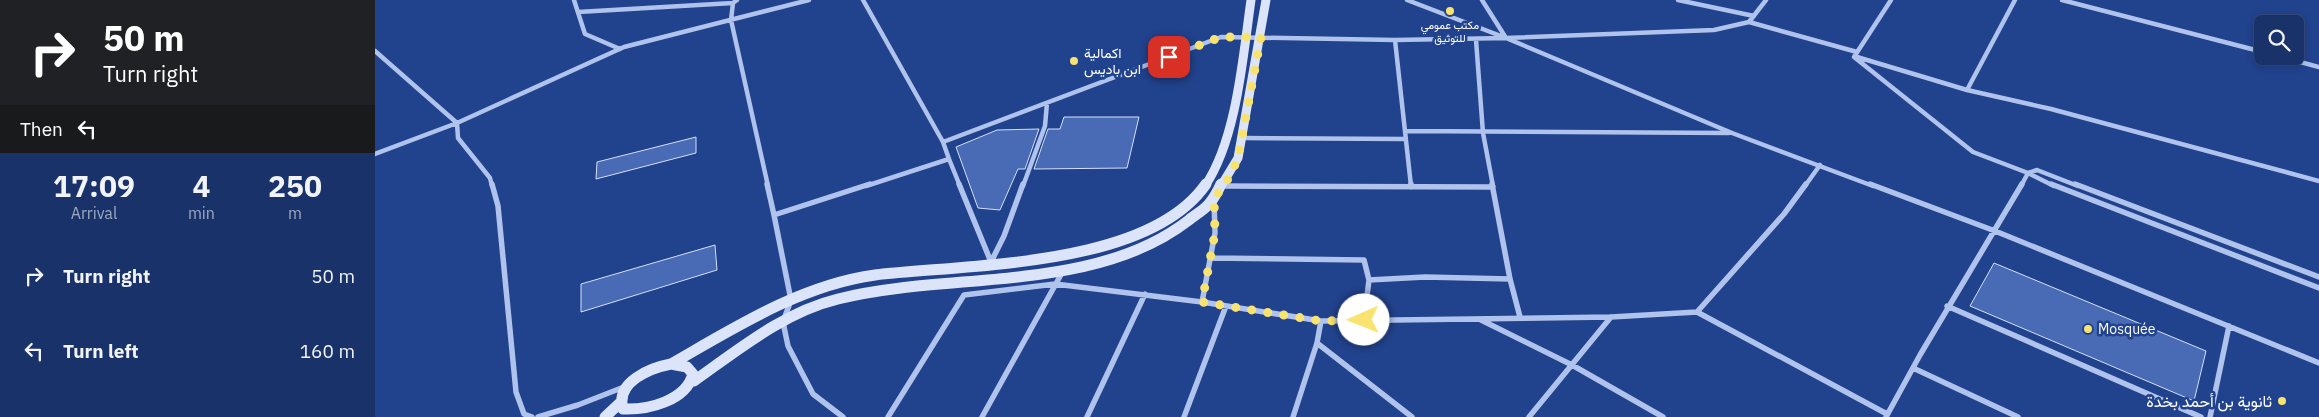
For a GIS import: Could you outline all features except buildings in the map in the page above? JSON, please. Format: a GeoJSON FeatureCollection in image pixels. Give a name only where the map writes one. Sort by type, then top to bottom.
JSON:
{"type":"FeatureCollection","features":[{"type":"Feature","properties":{"kind":"main road"},"geometry":{"type":"LineString","coordinates":[[605,417],[621,402],[628,385],[647,370],[671,364],[767,311],[816,290],[850,279],[1037,258],[1113,244],[1141,235],[1171,219],[1198,196],[1215,171],[1225,143],[1251,0]]}},
{"type":"Feature","properties":{"kind":"main road"},"geometry":{"type":"LineString","coordinates":[[694,381],[783,322],[836,299],[905,286],[967,281],[1065,268],[1128,254],[1153,245],[1197,216],[1214,199],[1230,176],[1243,138],[1266,0]]}},
{"type":"Feature","properties":{"kind":"main road"},"geometry":{"type":"LineString","coordinates":[[662,417],[691,389],[694,381],[693,374],[689,368],[671,364]]}},
{"type":"Feature","properties":{"kind":"main road"},"geometry":{"type":"LineString","coordinates":[[621,402],[623,409],[639,416],[650,415],[674,405]]}},
{"type":"Feature","properties":{"kind":"street"},"geometry":{"type":"LineString","coordinates":[[574,0],[585,34],[620,49]]}},
{"type":"Feature","properties":{"kind":"street"},"geometry":{"type":"LineString","coordinates":[[375,154],[457,123],[620,49],[809,0]]}},
{"type":"Feature","properties":{"kind":"street"},"geometry":{"type":"LineString","coordinates":[[863,0],[943,142],[991,262]]}},
{"type":"Feature","properties":{"kind":"street"},"geometry":{"type":"LineString","coordinates":[[1407,0],[1506,38],[1732,133],[1995,231],[2319,363]]}},
{"type":"Feature","properties":{"kind":"street"},"geometry":{"type":"LineString","coordinates":[[1482,0],[1506,38]]}},
{"type":"Feature","properties":{"kind":"street"},"geometry":{"type":"LineString","coordinates":[[1678,0],[1754,16]]}},
{"type":"Feature","properties":{"kind":"street"},"geometry":{"type":"LineString","coordinates":[[1749,22],[1766,0]]}},
{"type":"Feature","properties":{"kind":"street"},"geometry":{"type":"LineString","coordinates":[[1855,55],[1891,0]]}},
{"type":"Feature","properties":{"kind":"street"},"geometry":{"type":"LineString","coordinates":[[1967,90],[2015,0]]}},
{"type":"Feature","properties":{"kind":"street"},"geometry":{"type":"LineString","coordinates":[[2062,0],[2254,50]]}},
{"type":"Feature","properties":{"kind":"street"},"geometry":{"type":"LineString","coordinates":[[578,12],[735,2],[731,20],[791,300],[783,322],[788,346],[813,394],[843,417]]}},
{"type":"Feature","properties":{"kind":"street"},"geometry":{"type":"LineString","coordinates":[[943,142],[1221,37],[1476,40],[1714,30],[1749,22],[1967,90],[2061,112],[2319,181]]}},
{"type":"Feature","properties":{"kind":"street"},"geometry":{"type":"LineString","coordinates":[[1395,40],[1411,187]]}},
{"type":"Feature","properties":{"kind":"street"},"geometry":{"type":"LineString","coordinates":[[1476,40],[1483,133],[1510,280],[1520,317]]}},
{"type":"Feature","properties":{"kind":"street"},"geometry":{"type":"LineString","coordinates":[[375,51],[457,123],[458,138],[490,178],[498,206],[516,392],[523,414],[532,417]]}},
{"type":"Feature","properties":{"kind":"street"},"geometry":{"type":"LineString","coordinates":[[1855,55],[1973,152],[2028,173],[2057,187],[2319,288]]}},
{"type":"Feature","properties":{"kind":"street"},"geometry":{"type":"LineString","coordinates":[[2304,63],[2319,67]]}},
{"type":"Feature","properties":{"kind":"street"},"geometry":{"type":"LineString","coordinates":[[991,262],[1004,236],[1045,126],[1047,103]]}},
{"type":"Feature","properties":{"kind":"street"},"geometry":{"type":"LineString","coordinates":[[1405,131],[1483,133],[1732,133]]}},
{"type":"Feature","properties":{"kind":"street"},"geometry":{"type":"LineString","coordinates":[[1243,138],[1406,139]]}},
{"type":"Feature","properties":{"kind":"street"},"geometry":{"type":"LineString","coordinates":[[774,215],[949,159]]}},
{"type":"Feature","properties":{"kind":"street"},"geometry":{"type":"LineString","coordinates":[[1697,312],[1784,214],[1820,166]]}},
{"type":"Feature","properties":{"kind":"street"},"geometry":{"type":"LineString","coordinates":[[888,417],[964,295],[1055,284],[1145,294],[1321,321],[1611,317],[1697,312],[1886,416],[1947,306],[1995,231],[2028,173],[2037,170],[2319,276]]}},
{"type":"Feature","properties":{"kind":"street"},"geometry":{"type":"LineString","coordinates":[[1223,186],[1493,187]]}},
{"type":"Feature","properties":{"kind":"street"},"geometry":{"type":"LineString","coordinates":[[1202,302],[1211,258],[1215,224],[1214,199]]}},
{"type":"Feature","properties":{"kind":"street"},"geometry":{"type":"LineString","coordinates":[[1211,258],[1364,260],[1369,280],[1364,320]]}},
{"type":"Feature","properties":{"kind":"street"},"geometry":{"type":"LineString","coordinates":[[982,417],[1065,268]]}},
{"type":"Feature","properties":{"kind":"street"},"geometry":{"type":"LineString","coordinates":[[1369,280],[1425,277],[1510,280]]}},
{"type":"Feature","properties":{"kind":"street"},"geometry":{"type":"LineString","coordinates":[[1087,417],[1145,294]]}},
{"type":"Feature","properties":{"kind":"street"},"geometry":{"type":"LineString","coordinates":[[1184,417],[1226,306]]}},
{"type":"Feature","properties":{"kind":"street"},"geometry":{"type":"LineString","coordinates":[[1947,306],[2201,417]]}},
{"type":"Feature","properties":{"kind":"street"},"geometry":{"type":"LineString","coordinates":[[1529,417],[1611,317]]}},
{"type":"Feature","properties":{"kind":"street"},"geometry":{"type":"LineString","coordinates":[[1479,319],[1572,365],[1663,417]]}},
{"type":"Feature","properties":{"kind":"street"},"geometry":{"type":"LineString","coordinates":[[1293,417],[1317,343],[1321,321]]}},
{"type":"Feature","properties":{"kind":"street"},"geometry":{"type":"LineString","coordinates":[[2209,417],[2229,326]]}},
{"type":"Feature","properties":{"kind":"street"},"geometry":{"type":"LineString","coordinates":[[1317,343],[1412,417]]}},
{"type":"Feature","properties":{"kind":"street"},"geometry":{"type":"LineString","coordinates":[[1913,368],[2018,417]]}},
{"type":"Feature","properties":{"kind":"street"},"geometry":{"type":"LineString","coordinates":[[537,417],[578,405],[628,385]]}},
{"type":"Feature","properties":{"kind":"place","name":"مكتب عمومي للتوثيق"},"geometry":{"type":"Point","coordinates":[1450,11]}},
{"type":"Feature","properties":{"kind":"place","name":"اكمالية ابن باديس"},"geometry":{"type":"Point","coordinates":[1074,61]}},
{"type":"Feature","properties":{"kind":"place","name":"Mosquée"},"geometry":{"type":"Point","coordinates":[2088,329]}},
{"type":"Feature","properties":{"kind":"place","name":"ثانوية بن أحمد بخدة"},"geometry":{"type":"Point","coordinates":[2282,401]}},
{"type":"Feature","properties":{"kind":"route"},"geometry":{"type":"LineString","coordinates":[[1169,57],[1221,37],[1261,37],[1238,158],[1230,176],[1214,199],[1215,233],[1202,302],[1321,321],[1364,320]]}}]}
